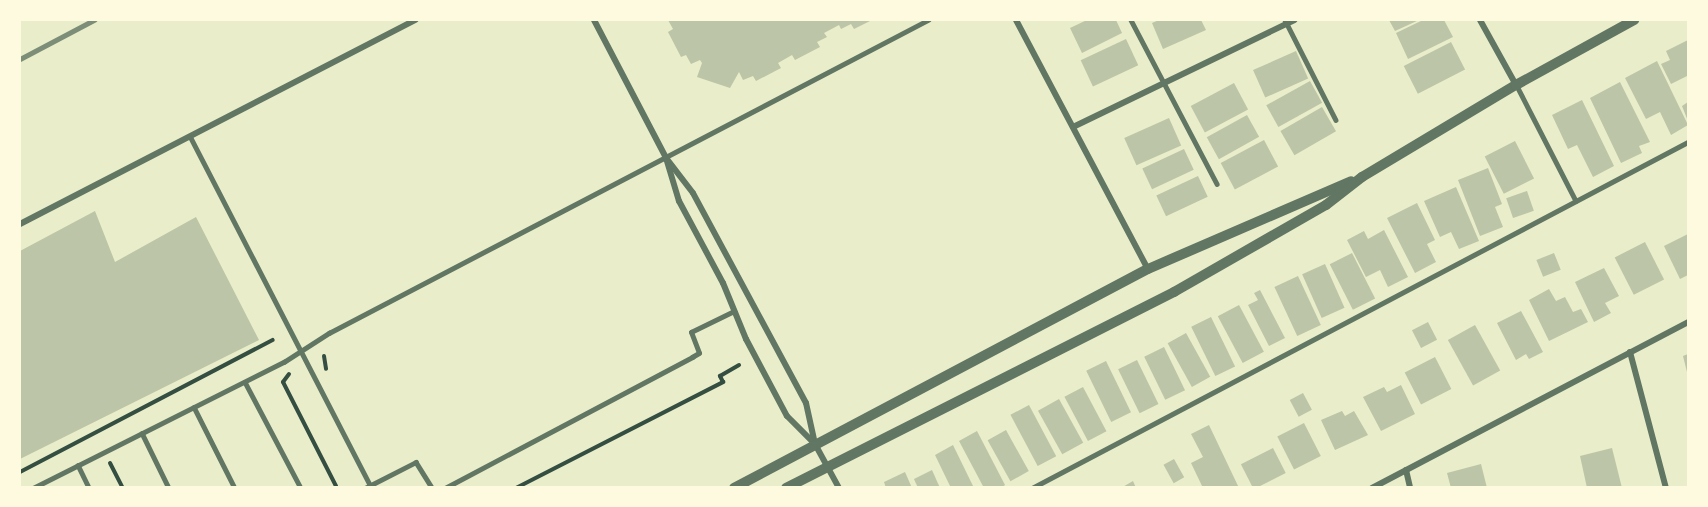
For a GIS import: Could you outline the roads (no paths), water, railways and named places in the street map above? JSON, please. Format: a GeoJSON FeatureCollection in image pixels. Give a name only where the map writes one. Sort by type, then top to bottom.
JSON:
{"type":"FeatureCollection","features":[{"type":"Feature","properties":{"kind":"street"},"geometry":{"type":"LineString","coordinates":[[20,224],[415,20]]}},
{"type":"Feature","properties":{"kind":"street"},"geometry":{"type":"LineString","coordinates":[[594,20],[666,158],[693,193],[806,403],[815,444],[839,488]]}},
{"type":"Feature","properties":{"kind":"street"},"geometry":{"type":"LineString","coordinates":[[1016,20],[1148,269]]}},
{"type":"Feature","properties":{"kind":"street"},"geometry":{"type":"LineString","coordinates":[[1073,127],[1294,20]]}},
{"type":"Feature","properties":{"kind":"street"},"geometry":{"type":"LineString","coordinates":[[1480,20],[1516,85]]}},
{"type":"Feature","properties":{"kind":"street"},"geometry":{"type":"LineString","coordinates":[[786,488],[1174,292],[1326,205],[1362,177],[1516,85],[1634,20]]}},
{"type":"Feature","properties":{"kind":"street"},"geometry":{"type":"LineString","coordinates":[[666,158],[679,201],[787,416],[815,444]]}},
{"type":"Feature","properties":{"kind":"street"},"geometry":{"type":"LineString","coordinates":[[734,488],[1148,269],[1362,177]]}},
{"type":"Feature","properties":{"kind":"street"},"geometry":{"type":"LineString","coordinates":[[1372,488],[1689,322]]}},
{"type":"Feature","properties":{"kind":"street"},"geometry":{"type":"LineString","coordinates":[[1630,352],[1666,488]]}},
{"type":"Feature","properties":{"kind":"street"},"geometry":{"type":"LineString","coordinates":[[1406,470],[1410,488]]}},
{"type":"Feature","properties":{"kind":"lane"},"geometry":{"type":"LineString","coordinates":[[33,488],[245,382],[301,350],[928,20]]}},
{"type":"Feature","properties":{"kind":"lane"},"geometry":{"type":"LineString","coordinates":[[1131,20],[1217,184]]}},
{"type":"Feature","properties":{"kind":"lane"},"geometry":{"type":"LineString","coordinates":[[1286,22],[1336,120]]}},
{"type":"Feature","properties":{"kind":"lane"},"geometry":{"type":"LineString","coordinates":[[1516,85],[1576,201]]}},
{"type":"Feature","properties":{"kind":"lane"},"geometry":{"type":"LineString","coordinates":[[190,136],[371,486]]}},
{"type":"Feature","properties":{"kind":"lane"},"geometry":{"type":"LineString","coordinates":[[1032,488],[1689,142]]}},
{"type":"Feature","properties":{"kind":"lane"},"geometry":{"type":"LineString","coordinates":[[445,488],[699,353],[692,332],[734,311]]}},
{"type":"Feature","properties":{"kind":"lane"},"geometry":{"type":"LineString","coordinates":[[245,382],[301,488]]}},
{"type":"Feature","properties":{"kind":"lane"},"geometry":{"type":"LineString","coordinates":[[194,407],[235,488]]}},
{"type":"Feature","properties":{"kind":"lane"},"geometry":{"type":"LineString","coordinates":[[142,433],[169,488]]}},
{"type":"Feature","properties":{"kind":"lane"},"geometry":{"type":"LineString","coordinates":[[365,488],[416,462],[432,488]]}},
{"type":"Feature","properties":{"kind":"lane"},"geometry":{"type":"LineString","coordinates":[[78,465],[89,488]]}},
{"type":"Feature","properties":{"kind":"railway"},"geometry":{"type":"LineString","coordinates":[[20,59],[94,20]]}}]}
